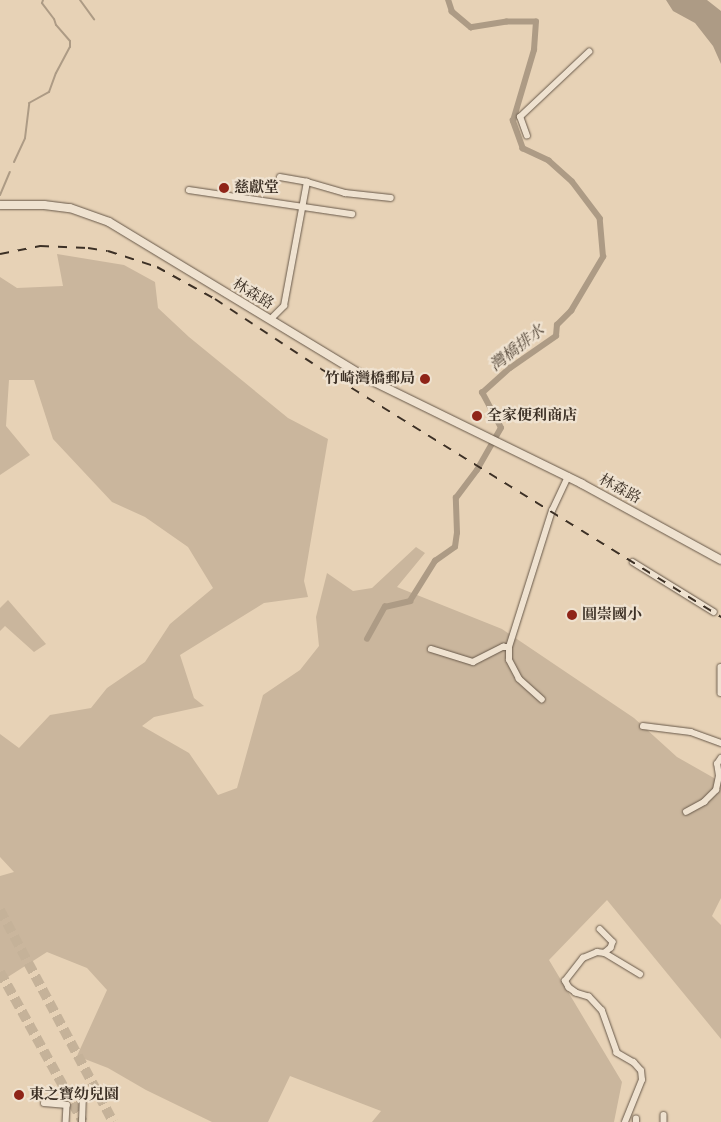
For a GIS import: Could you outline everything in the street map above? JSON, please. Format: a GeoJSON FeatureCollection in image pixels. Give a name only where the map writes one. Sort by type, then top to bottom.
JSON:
{"type":"FeatureCollection","features":[{"type":"Feature","properties":{"kind":"main road","name":"林森路"},"geometry":{"type":"LineString","coordinates":[[0,205],[44,205],[70,208],[109,222],[368,379],[568,477],[721,560]]}},
{"type":"Feature","properties":{"kind":"street"},"geometry":{"type":"LineString","coordinates":[[527,136],[520,117],[589,52]]}},
{"type":"Feature","properties":{"kind":"street"},"geometry":{"type":"LineString","coordinates":[[280,177],[345,192],[391,198]]}},
{"type":"Feature","properties":{"kind":"street"},"geometry":{"type":"LineString","coordinates":[[270,320],[284,306],[307,182]]}},
{"type":"Feature","properties":{"kind":"street"},"geometry":{"type":"LineString","coordinates":[[189,190],[352,214]]}},
{"type":"Feature","properties":{"kind":"street"},"geometry":{"type":"LineString","coordinates":[[542,700],[518,679],[509,660],[509,647],[552,511],[568,477]]}},
{"type":"Feature","properties":{"kind":"street"},"geometry":{"type":"LineString","coordinates":[[633,562],[714,612]]}},
{"type":"Feature","properties":{"kind":"street"},"geometry":{"type":"LineString","coordinates":[[431,649],[473,662],[504,647],[509,647]]}},
{"type":"Feature","properties":{"kind":"street"},"geometry":{"type":"LineString","coordinates":[[721,667],[721,693]]}},
{"type":"Feature","properties":{"kind":"street"},"geometry":{"type":"LineString","coordinates":[[643,726],[691,732],[721,743]]}},
{"type":"Feature","properties":{"kind":"street"},"geometry":{"type":"LineString","coordinates":[[686,812],[704,802],[716,790],[719,776],[717,764],[721,758]]}},
{"type":"Feature","properties":{"kind":"street"},"geometry":{"type":"LineString","coordinates":[[600,929],[614,942],[605,953]]}},
{"type":"Feature","properties":{"kind":"street"},"geometry":{"type":"LineString","coordinates":[[624,1122],[642,1080],[641,1071],[634,1063],[617,1053],[602,1012],[589,996],[576,994],[565,981],[583,958],[591,953],[605,953],[640,974]]}},
{"type":"Feature","properties":{"kind":"street"},"geometry":{"type":"LineString","coordinates":[[82,1122],[83,1097]]}},
{"type":"Feature","properties":{"kind":"street"},"geometry":{"type":"LineString","coordinates":[[44,1103],[67,1105],[66,1122]]}},
{"type":"Feature","properties":{"kind":"street"},"geometry":{"type":"LineString","coordinates":[[664,1114],[664,1122]]}},
{"type":"Feature","properties":{"kind":"shaded area"},"geometry":{"type":"Polygon","coordinates":[[[666,0],[707,0],[721,11],[721,64],[713,46],[695,23],[673,11],[666,0]]]}},
{"type":"Feature","properties":{"kind":"shaded area"},"geometry":{"type":"Polygon","coordinates":[[[57,254],[124,265],[155,282],[158,308],[189,337],[288,418],[328,439],[304,581],[308,597],[264,603],[180,655],[194,698],[204,706],[154,717],[142,726],[189,753],[218,795],[237,788],[263,695],[300,670],[319,646],[316,617],[327,573],[353,591],[372,588],[416,547],[425,553],[397,587],[502,629],[634,718],[677,757],[721,782],[721,898],[712,916],[721,925],[721,1039],[607,900],[549,960],[622,1082],[614,1122],[372,1122],[381,1111],[290,1076],[268,1122],[212,1122],[146,1090],[108,1068],[77,1056],[107,990],[87,968],[47,952],[0,982],[0,876],[14,872],[0,857],[0,734],[19,748],[50,715],[91,708],[107,688],[145,662],[170,624],[213,588],[188,547],[145,517],[112,502],[53,439],[34,380],[9,380],[6,426],[30,455],[0,475],[0,277],[17,288],[63,286],[57,254]]]}},
{"type":"Feature","properties":{"kind":"shaded area"},"geometry":{"type":"Polygon","coordinates":[[[8,600],[46,644],[34,652],[5,626],[0,631],[0,608],[8,600]]]}},
{"type":"Feature","properties":{"kind":"waterway"},"geometry":{"type":"LineString","coordinates":[[14,162],[25,138],[29,103],[49,92],[56,73],[70,47],[70,41],[56,25],[54,19],[42,3],[43,0]]}},
{"type":"Feature","properties":{"kind":"waterway"},"geometry":{"type":"LineString","coordinates":[[80,0],[94,19]]}},
{"type":"Feature","properties":{"kind":"waterway","name":"灣橋排水"},"geometry":{"type":"LineString","coordinates":[[367,639],[385,607],[410,601],[435,561],[455,547],[457,533],[456,498],[477,470],[501,428],[482,393],[510,368],[556,336],[557,325],[571,311],[603,257],[600,219],[572,182],[549,161],[523,149],[513,121],[534,50],[536,22],[507,22],[471,28],[452,12],[448,0]]}},
{"type":"Feature","properties":{"kind":"waterway"},"geometry":{"type":"LineString","coordinates":[[0,195],[10,172]]}},
{"type":"Feature","properties":{"kind":"tunnel"},"geometry":{"type":"LineString","coordinates":[[0,910],[113,1122]]}},
{"type":"Feature","properties":{"kind":"tunnel"},"geometry":{"type":"LineString","coordinates":[[0,972],[83,1122]]}},
{"type":"Feature","properties":{"kind":"railway"},"geometry":{"type":"LineString","coordinates":[[0,254],[40,246],[88,248],[108,251],[157,267],[215,299],[321,369],[721,617]]}},
{"type":"Feature","properties":{"kind":"place","name":"慈獻堂"},"geometry":{"type":"Point","coordinates":[224,188]}},
{"type":"Feature","properties":{"kind":"place","name":"竹崎灣橋郵局"},"geometry":{"type":"Point","coordinates":[425,379]}},
{"type":"Feature","properties":{"kind":"place","name":"全家便利商店"},"geometry":{"type":"Point","coordinates":[477,416]}},
{"type":"Feature","properties":{"kind":"place","name":"圓崇國小"},"geometry":{"type":"Point","coordinates":[572,615]}},
{"type":"Feature","properties":{"kind":"place","name":"東之寶幼兒園"},"geometry":{"type":"Point","coordinates":[19,1095]}}]}
